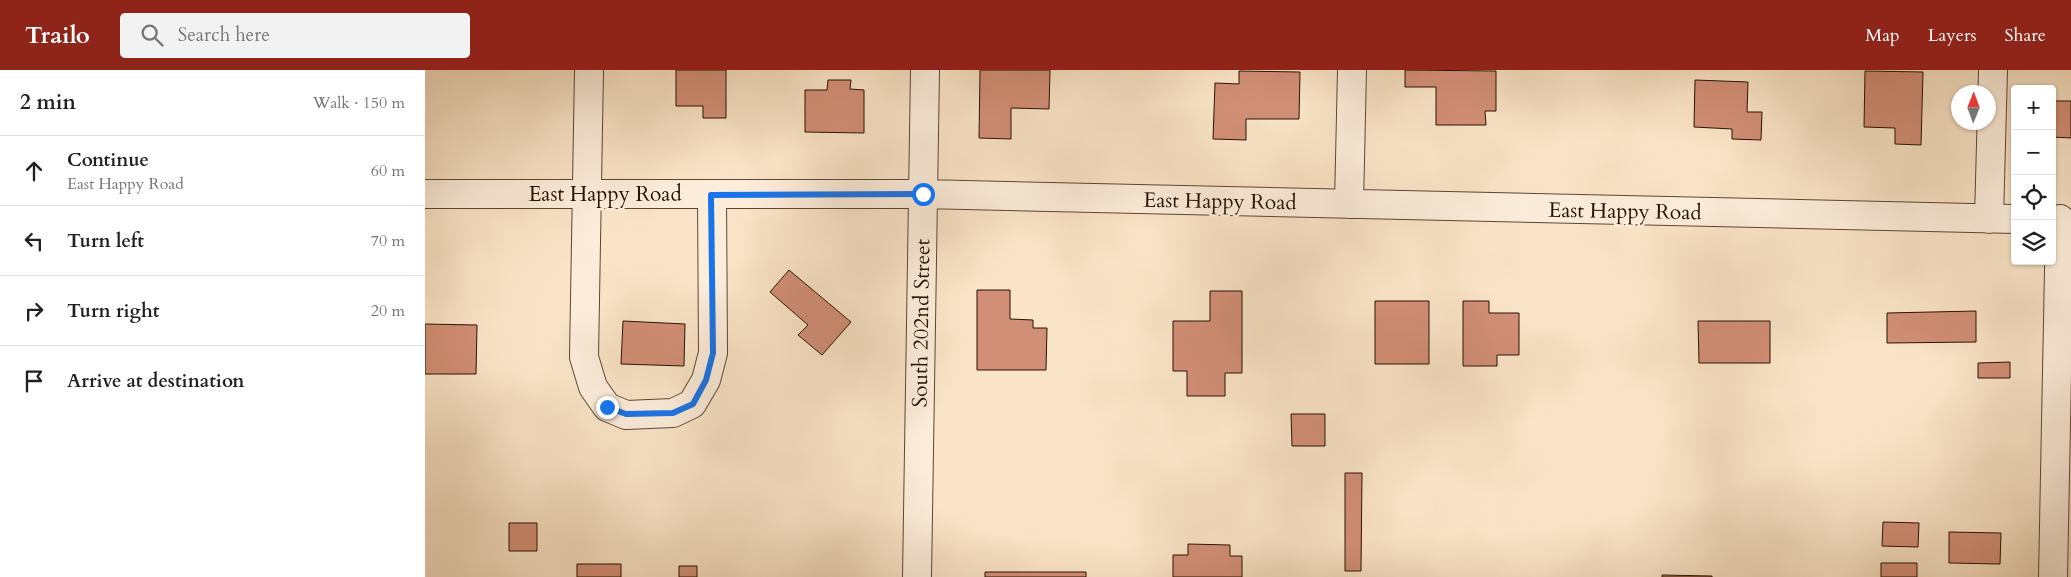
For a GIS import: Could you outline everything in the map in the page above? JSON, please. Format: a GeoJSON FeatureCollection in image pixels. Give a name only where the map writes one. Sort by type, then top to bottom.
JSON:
{"type":"FeatureCollection","features":[{"type":"Feature","properties":{"kind":"street"},"geometry":{"type":"LineString","coordinates":[[589,70],[584,357],[593,388],[607,407],[626,414],[673,413],[693,404],[706,380],[713,353],[711,195]]}},
{"type":"Feature","properties":{"kind":"street","name":"South 202nd Street"},"geometry":{"type":"LineString","coordinates":[[917,577],[925,70]]}},
{"type":"Feature","properties":{"kind":"street"},"geometry":{"type":"LineString","coordinates":[[1349,204],[1351,70]]}},
{"type":"Feature","properties":{"kind":"street"},"geometry":{"type":"LineString","coordinates":[[1993,70],[2002,219]]}},
{"type":"Feature","properties":{"kind":"street","name":"East Happy Road"},"geometry":{"type":"LineString","coordinates":[[425,194],[923,194],[2002,219]]}},
{"type":"Feature","properties":{"kind":"street"},"geometry":{"type":"LineString","coordinates":[[2053,577],[2061,219]]}},
{"type":"Feature","properties":{"kind":"building"},"geometry":{"type":"Polygon","coordinates":[[[676,70],[726,70],[726,118],[703,118],[703,106],[676,106],[676,70]]]}},
{"type":"Feature","properties":{"kind":"building"},"geometry":{"type":"Polygon","coordinates":[[[980,70],[1050,70],[1049,109],[1011,108],[1011,139],[979,138],[980,70]]]}},
{"type":"Feature","properties":{"kind":"building"},"geometry":{"type":"Polygon","coordinates":[[[1405,70],[1496,71],[1496,111],[1485,111],[1486,125],[1436,125],[1436,87],[1405,87],[1405,70]]]}},
{"type":"Feature","properties":{"kind":"building"},"geometry":{"type":"Polygon","coordinates":[[[1239,71],[1300,72],[1299,119],[1246,119],[1246,140],[1213,139],[1215,83],[1239,84],[1239,71]]]}},
{"type":"Feature","properties":{"kind":"building"},"geometry":{"type":"Polygon","coordinates":[[[1865,71],[1923,72],[1921,145],[1895,144],[1895,128],[1864,127],[1865,71]]]}},
{"type":"Feature","properties":{"kind":"building"},"geometry":{"type":"Polygon","coordinates":[[[828,80],[851,80],[850,89],[864,90],[864,133],[805,132],[805,90],[827,90],[828,80]]]}},
{"type":"Feature","properties":{"kind":"building"},"geometry":{"type":"Polygon","coordinates":[[[1695,80],[1748,82],[1747,112],[1762,112],[1761,140],[1732,139],[1732,129],[1694,127],[1695,80]]]}},
{"type":"Feature","properties":{"kind":"building"},"geometry":{"type":"Polygon","coordinates":[[[2056,101],[2071,101],[2071,138],[2056,137],[2056,101]]]}},
{"type":"Feature","properties":{"kind":"building"},"geometry":{"type":"Polygon","coordinates":[[[789,270],[851,322],[822,355],[798,335],[808,325],[770,292],[789,270]]]}},
{"type":"Feature","properties":{"kind":"building"},"geometry":{"type":"Polygon","coordinates":[[[977,290],[1010,290],[1010,319],[1033,320],[1033,328],[1047,328],[1046,370],[977,370],[977,290]]]}},
{"type":"Feature","properties":{"kind":"building"},"geometry":{"type":"Polygon","coordinates":[[[1210,291],[1242,291],[1242,373],[1225,373],[1225,396],[1187,396],[1187,371],[1173,371],[1173,321],[1210,321],[1210,291]]]}},
{"type":"Feature","properties":{"kind":"building"},"geometry":{"type":"Polygon","coordinates":[[[1375,301],[1429,301],[1429,364],[1375,364],[1375,301]]]}},
{"type":"Feature","properties":{"kind":"building"},"geometry":{"type":"Polygon","coordinates":[[[1463,301],[1489,301],[1489,313],[1519,313],[1519,355],[1497,355],[1497,366],[1463,366],[1463,301]]]}},
{"type":"Feature","properties":{"kind":"building"},"geometry":{"type":"Polygon","coordinates":[[[1976,311],[1976,342],[1887,343],[1887,313],[1976,311]]]}},
{"type":"Feature","properties":{"kind":"building"},"geometry":{"type":"Polygon","coordinates":[[[623,321],[685,324],[684,366],[621,364],[623,321]]]}},
{"type":"Feature","properties":{"kind":"building"},"geometry":{"type":"Polygon","coordinates":[[[1698,321],[1770,321],[1770,363],[1699,363],[1698,321]]]}},
{"type":"Feature","properties":{"kind":"building"},"geometry":{"type":"Polygon","coordinates":[[[425,324],[477,325],[476,374],[425,374],[425,324]]]}},
{"type":"Feature","properties":{"kind":"building"},"geometry":{"type":"Polygon","coordinates":[[[2010,362],[2010,378],[1978,378],[1978,363],[2010,362]]]}},
{"type":"Feature","properties":{"kind":"building"},"geometry":{"type":"Polygon","coordinates":[[[1291,414],[1325,414],[1325,446],[1292,446],[1291,414]]]}},
{"type":"Feature","properties":{"kind":"building"},"geometry":{"type":"Polygon","coordinates":[[[1345,473],[1362,473],[1361,571],[1345,571],[1345,473]]]}},
{"type":"Feature","properties":{"kind":"building"},"geometry":{"type":"Polygon","coordinates":[[[1883,522],[1919,523],[1918,547],[1882,546],[1883,522]]]}},
{"type":"Feature","properties":{"kind":"building"},"geometry":{"type":"Polygon","coordinates":[[[509,523],[537,523],[537,551],[509,551],[509,523]]]}},
{"type":"Feature","properties":{"kind":"building"},"geometry":{"type":"Polygon","coordinates":[[[1949,532],[2001,533],[2000,564],[1949,563],[1949,532]]]}},
{"type":"Feature","properties":{"kind":"building"},"geometry":{"type":"Polygon","coordinates":[[[1188,544],[1230,545],[1230,556],[1242,556],[1242,577],[1173,577],[1173,555],[1188,555],[1188,544]]]}},
{"type":"Feature","properties":{"kind":"building"},"geometry":{"type":"Polygon","coordinates":[[[1881,563],[1917,563],[1917,577],[1881,577],[1881,563]]]}},
{"type":"Feature","properties":{"kind":"building"},"geometry":{"type":"Polygon","coordinates":[[[577,564],[621,564],[621,577],[577,577],[577,564]]]}},
{"type":"Feature","properties":{"kind":"building"},"geometry":{"type":"Polygon","coordinates":[[[679,566],[697,566],[697,577],[679,577],[679,566]]]}},
{"type":"Feature","properties":{"kind":"building"},"geometry":{"type":"Polygon","coordinates":[[[985,572],[1086,572],[1086,577],[985,577],[985,572]]]}},
{"type":"Feature","properties":{"kind":"building"},"geometry":{"type":"Polygon","coordinates":[[[1662,575],[1712,576],[1712,577],[1662,577],[1662,575]]]}},
{"type":"Feature","properties":{"kind":"route"},"geometry":{"type":"LineString","coordinates":[[607,407],[626,414],[673,413],[693,404],[706,380],[713,353],[711,195],[923,194]]}}]}
